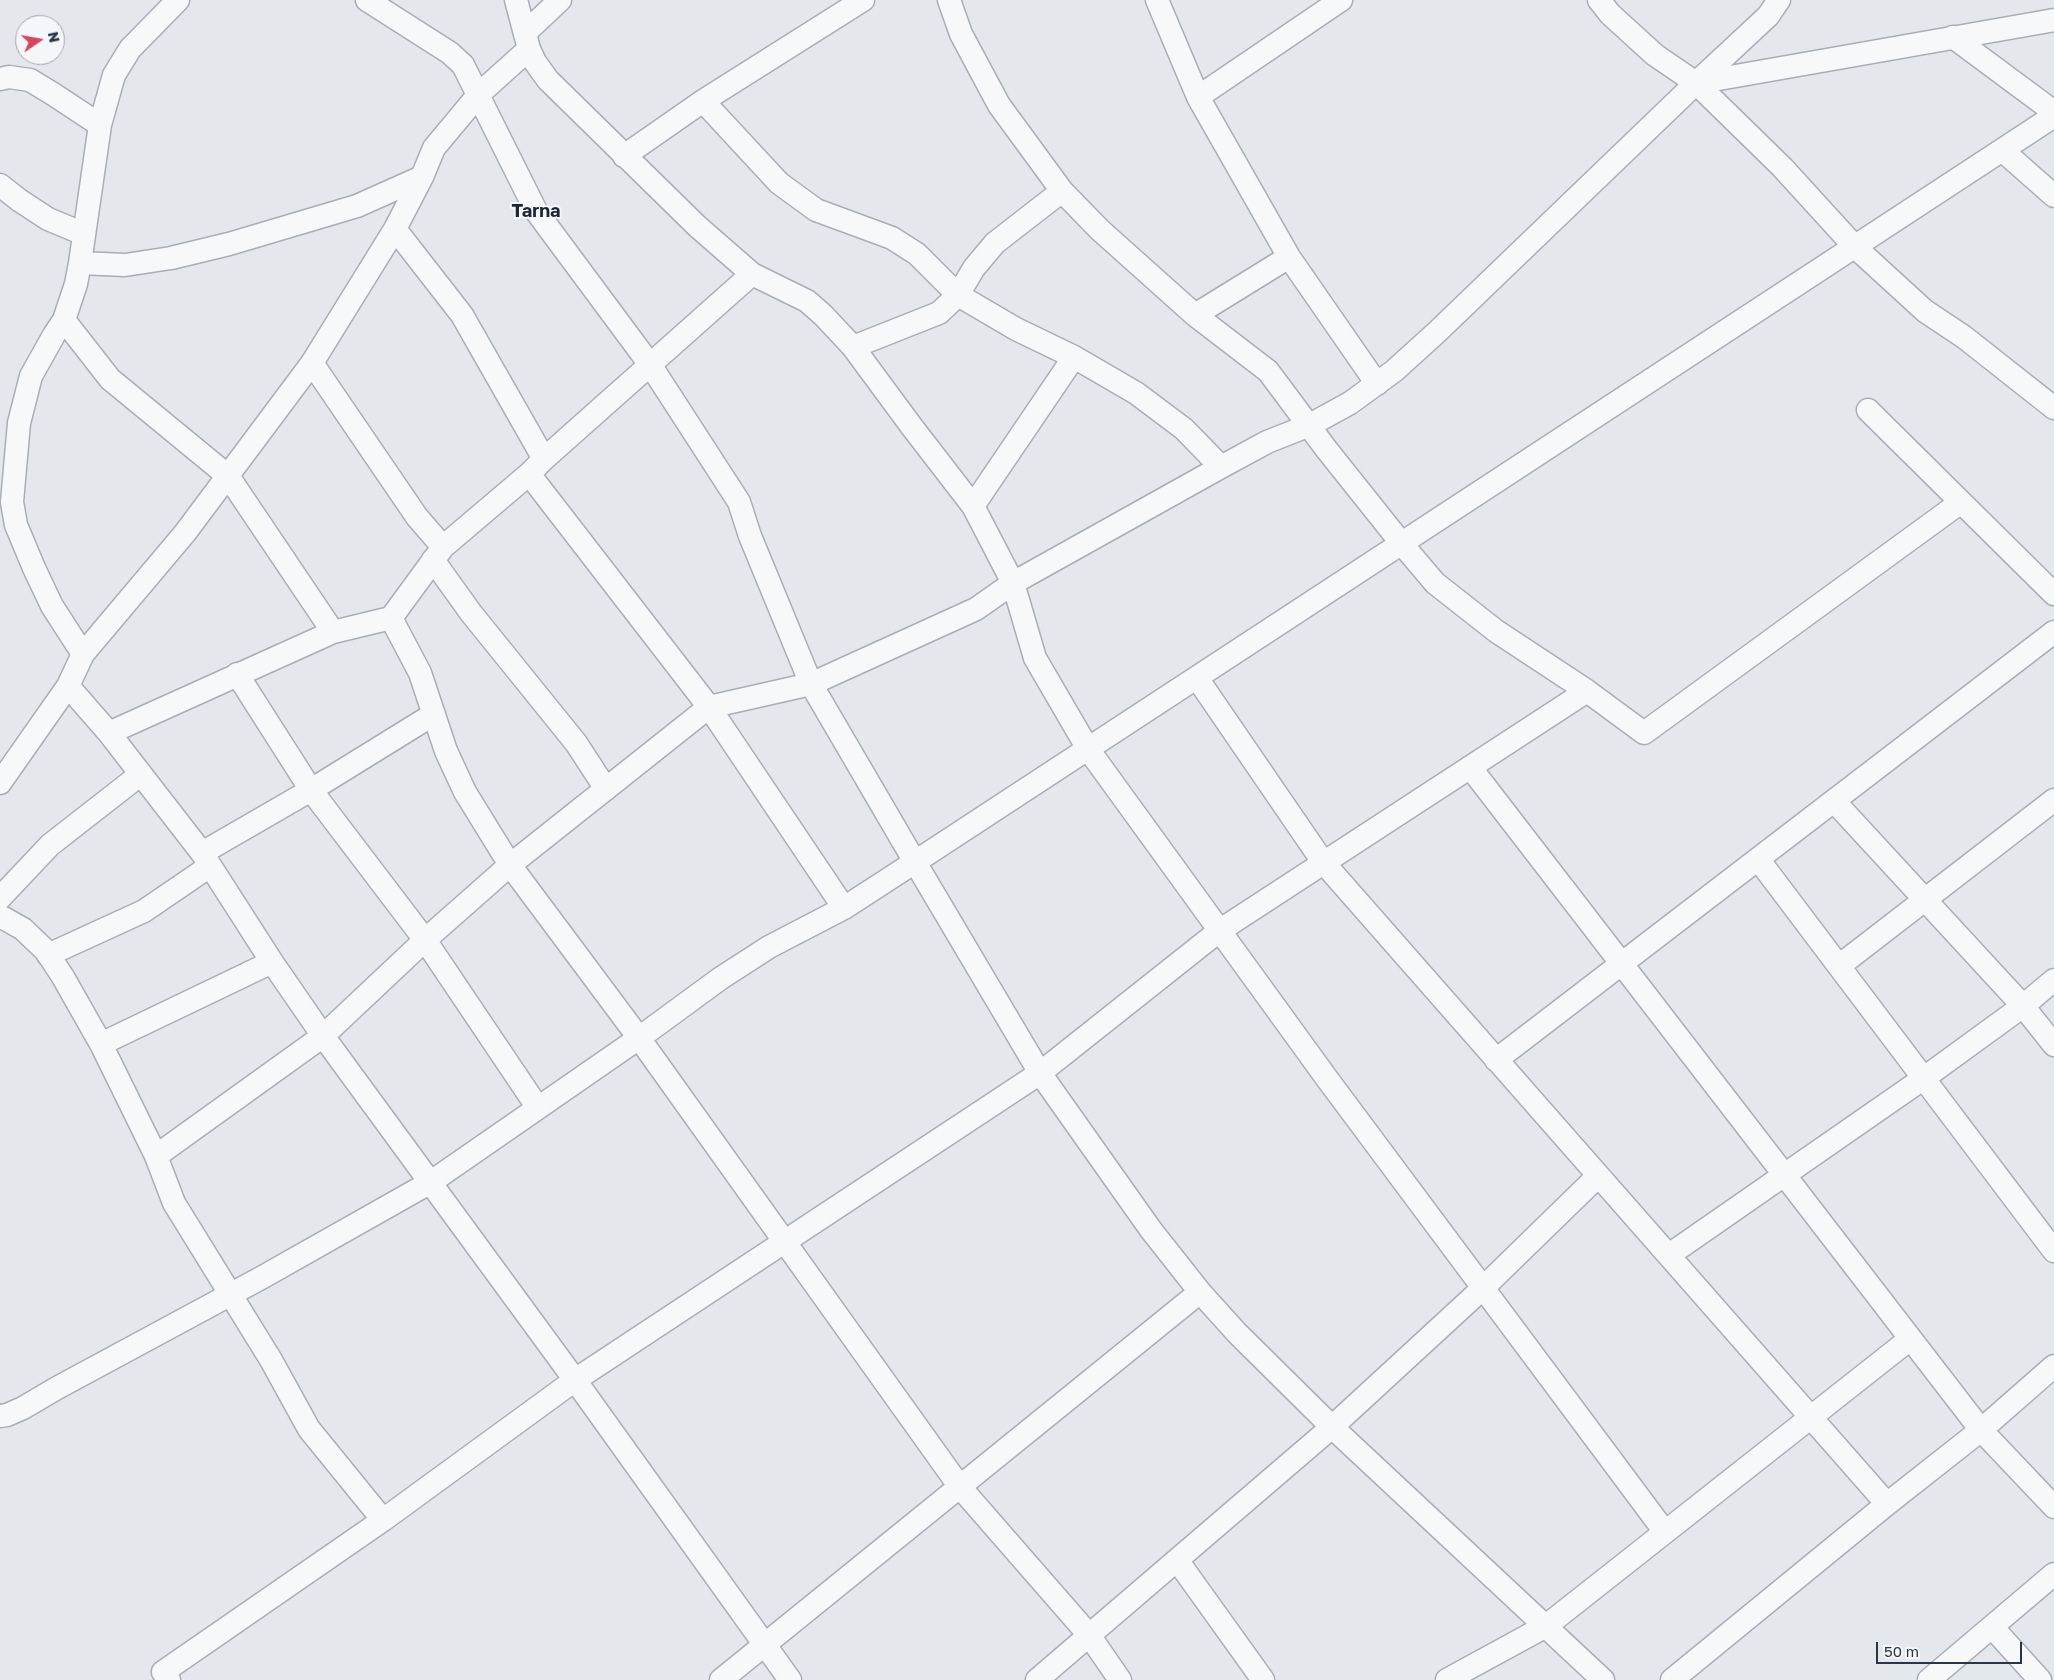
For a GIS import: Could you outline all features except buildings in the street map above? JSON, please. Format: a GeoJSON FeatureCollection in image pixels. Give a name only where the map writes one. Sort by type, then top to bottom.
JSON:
{"type":"FeatureCollection","features":[{"type":"Feature","properties":{"kind":"street"},"geometry":{"type":"LineString","coordinates":[[82,654],[52,606],[16,525],[12,502],[19,423],[31,376],[64,320],[80,263],[100,124],[114,75],[130,49],[178,0]]}},
{"type":"Feature","properties":{"kind":"street"},"geometry":{"type":"LineString","coordinates":[[367,0],[450,53],[463,65],[536,211],[651,366],[739,502],[750,536],[811,684],[915,862],[1040,1073],[1151,1230],[1200,1292],[1237,1333],[1332,1426],[1604,1680]]}},
{"type":"Feature","properties":{"kind":"street"},"geometry":{"type":"LineString","coordinates":[[516,0],[535,62],[548,80],[696,226],[752,274],[807,301],[823,315],[853,347],[973,506],[1013,583],[1034,658],[1088,749],[1218,931],[1665,1532]]}},
{"type":"Feature","properties":{"kind":"street"},"geometry":{"type":"LineString","coordinates":[[0,782],[68,686],[82,654],[185,533],[312,362],[395,229],[422,177],[434,148],[560,0]]}},
{"type":"Feature","properties":{"kind":"street"},"geometry":{"type":"LineString","coordinates":[[624,156],[703,101],[863,0]]}},
{"type":"Feature","properties":{"kind":"street"},"geometry":{"type":"LineString","coordinates":[[949,0],[961,34],[999,106],[1062,191],[1100,230],[1195,315],[1268,371],[1402,544],[1435,582],[1496,631],[1587,691],[1644,733],[1961,502]]}},
{"type":"Feature","properties":{"kind":"street"},"geometry":{"type":"LineString","coordinates":[[1157,0],[1198,97],[1289,257],[1377,384]]}},
{"type":"Feature","properties":{"kind":"street"},"geometry":{"type":"LineString","coordinates":[[1198,97],[1341,0]]}},
{"type":"Feature","properties":{"kind":"street"},"geometry":{"type":"LineString","coordinates":[[1599,0],[1610,14],[1655,55],[1696,83],[1782,167],[1855,247],[1925,311],[1964,336],[2054,408]]}},
{"type":"Feature","properties":{"kind":"street"},"geometry":{"type":"LineString","coordinates":[[156,1156],[323,1036],[425,940],[510,865],[709,707],[811,684],[976,610],[1013,583],[1267,442],[1310,425],[1350,403],[1377,384],[1437,332],[1768,16],[1779,0]]}},
{"type":"Feature","properties":{"kind":"street"},"geometry":{"type":"LineString","coordinates":[[1696,83],[2054,20]]}},
{"type":"Feature","properties":{"kind":"street"},"geometry":{"type":"LineString","coordinates":[[0,1416],[6,1416],[23,1408],[431,1182],[639,1038],[721,978],[769,947],[844,908],[915,862],[1855,247],[2054,114],[1953,37]]}},
{"type":"Feature","properties":{"kind":"street"},"geometry":{"type":"LineString","coordinates":[[0,79],[9,77],[30,80],[100,124]]}},
{"type":"Feature","properties":{"kind":"street"},"geometry":{"type":"LineString","coordinates":[[703,101],[779,183],[816,210],[892,238],[917,254],[958,295],[1016,329],[1074,358],[1136,393],[1184,429],[1221,467]]}},
{"type":"Feature","properties":{"kind":"street"},"geometry":{"type":"LineString","coordinates":[[2002,150],[2054,196]]}},
{"type":"Feature","properties":{"kind":"street"},"geometry":{"type":"LineString","coordinates":[[80,263],[125,265],[170,258],[221,246],[357,206],[422,177]]}},
{"type":"Feature","properties":{"kind":"street"},"geometry":{"type":"LineString","coordinates":[[0,185],[48,219],[84,234]]}},
{"type":"Feature","properties":{"kind":"street"},"geometry":{"type":"LineString","coordinates":[[853,347],[939,313],[958,295],[974,268],[995,243],[1062,191]]}},
{"type":"Feature","properties":{"kind":"street"},"geometry":{"type":"LineString","coordinates":[[395,229],[462,314],[536,466],[709,707],[844,908]]}},
{"type":"Feature","properties":{"kind":"street"},"geometry":{"type":"LineString","coordinates":[[1195,315],[1289,257]]}},
{"type":"Feature","properties":{"kind":"street"},"geometry":{"type":"LineString","coordinates":[[109,733],[333,632],[391,618],[438,553],[651,366],[752,274]]}},
{"type":"Feature","properties":{"kind":"street"},"geometry":{"type":"LineString","coordinates":[[64,320],[110,379],[228,476],[333,632]]}},
{"type":"Feature","properties":{"kind":"street"},"geometry":{"type":"LineString","coordinates":[[973,506],[1074,358]]}},
{"type":"Feature","properties":{"kind":"street"},"geometry":{"type":"LineString","coordinates":[[312,362],[417,517],[471,613],[576,743],[606,789]]}},
{"type":"Feature","properties":{"kind":"street"},"geometry":{"type":"LineString","coordinates":[[1868,410],[2054,594]]}},
{"type":"Feature","properties":{"kind":"street"},"geometry":{"type":"LineString","coordinates":[[391,618],[420,673],[446,751],[464,792],[510,865],[639,1038],[960,1486],[1089,1635],[1120,1680]]}},
{"type":"Feature","properties":{"kind":"street"},"geometry":{"type":"LineString","coordinates":[[1496,1060],[2054,632]]}},
{"type":"Feature","properties":{"kind":"street"},"geometry":{"type":"LineString","coordinates":[[237,674],[311,790],[425,940],[538,1108]]}},
{"type":"Feature","properties":{"kind":"street"},"geometry":{"type":"LineString","coordinates":[[1197,678],[1323,862],[1887,1504]]}},
{"type":"Feature","properties":{"kind":"street"},"geometry":{"type":"LineString","coordinates":[[68,686],[109,733],[206,860],[272,962],[323,1036],[575,1380],[790,1680]]}},
{"type":"Feature","properties":{"kind":"street"},"geometry":{"type":"LineString","coordinates":[[169,1680],[163,1672],[383,1520],[575,1380],[1040,1073],[1218,931],[1587,691]]}},
{"type":"Feature","properties":{"kind":"street"},"geometry":{"type":"LineString","coordinates":[[48,955],[144,911],[206,860],[311,790],[434,714]]}},
{"type":"Feature","properties":{"kind":"street"},"geometry":{"type":"LineString","coordinates":[[1470,767],[1981,1430],[2054,1507]]}},
{"type":"Feature","properties":{"kind":"street"},"geometry":{"type":"LineString","coordinates":[[0,898],[50,846],[141,774]]}},
{"type":"Feature","properties":{"kind":"street"},"geometry":{"type":"LineString","coordinates":[[1839,966],[2054,800]]}},
{"type":"Feature","properties":{"kind":"street"},"geometry":{"type":"LineString","coordinates":[[1834,801],[2023,1006],[2054,1045]]}},
{"type":"Feature","properties":{"kind":"street"},"geometry":{"type":"LineString","coordinates":[[1758,859],[2054,1251]]}},
{"type":"Feature","properties":{"kind":"street"},"geometry":{"type":"LineString","coordinates":[[0,916],[23,929],[48,955],[63,976],[101,1044],[156,1156],[174,1203],[271,1360],[309,1429],[383,1520]]}},
{"type":"Feature","properties":{"kind":"street"},"geometry":{"type":"LineString","coordinates":[[101,1044],[272,962]]}},
{"type":"Feature","properties":{"kind":"street"},"geometry":{"type":"LineString","coordinates":[[1669,1255],[1924,1078],[2023,1006],[2054,980]]}},
{"type":"Feature","properties":{"kind":"street"},"geometry":{"type":"LineString","coordinates":[[1037,1680],[1332,1426],[1483,1288],[1598,1176]]}},
{"type":"Feature","properties":{"kind":"street"},"geometry":{"type":"LineString","coordinates":[[721,1680],[1200,1292]]}},
{"type":"Feature","properties":{"kind":"street"},"geometry":{"type":"LineString","coordinates":[[1447,1680],[1546,1626],[1910,1340]]}},
{"type":"Feature","properties":{"kind":"street"},"geometry":{"type":"LineString","coordinates":[[1672,1680],[1887,1504],[1981,1430],[2054,1366]]}},
{"type":"Feature","properties":{"kind":"street"},"geometry":{"type":"LineString","coordinates":[[1177,1560],[1263,1680]]}},
{"type":"Feature","properties":{"kind":"street"},"geometry":{"type":"LineString","coordinates":[[1929,1680],[2054,1574]]}},
{"type":"Feature","properties":{"kind":"street"},"geometry":{"type":"LineString","coordinates":[[1992,1627],[2040,1680]]}},
{"type":"Feature","properties":{"kind":"district","name":"Tarna"},"geometry":{"type":"Point","coordinates":[536,211]}}]}
